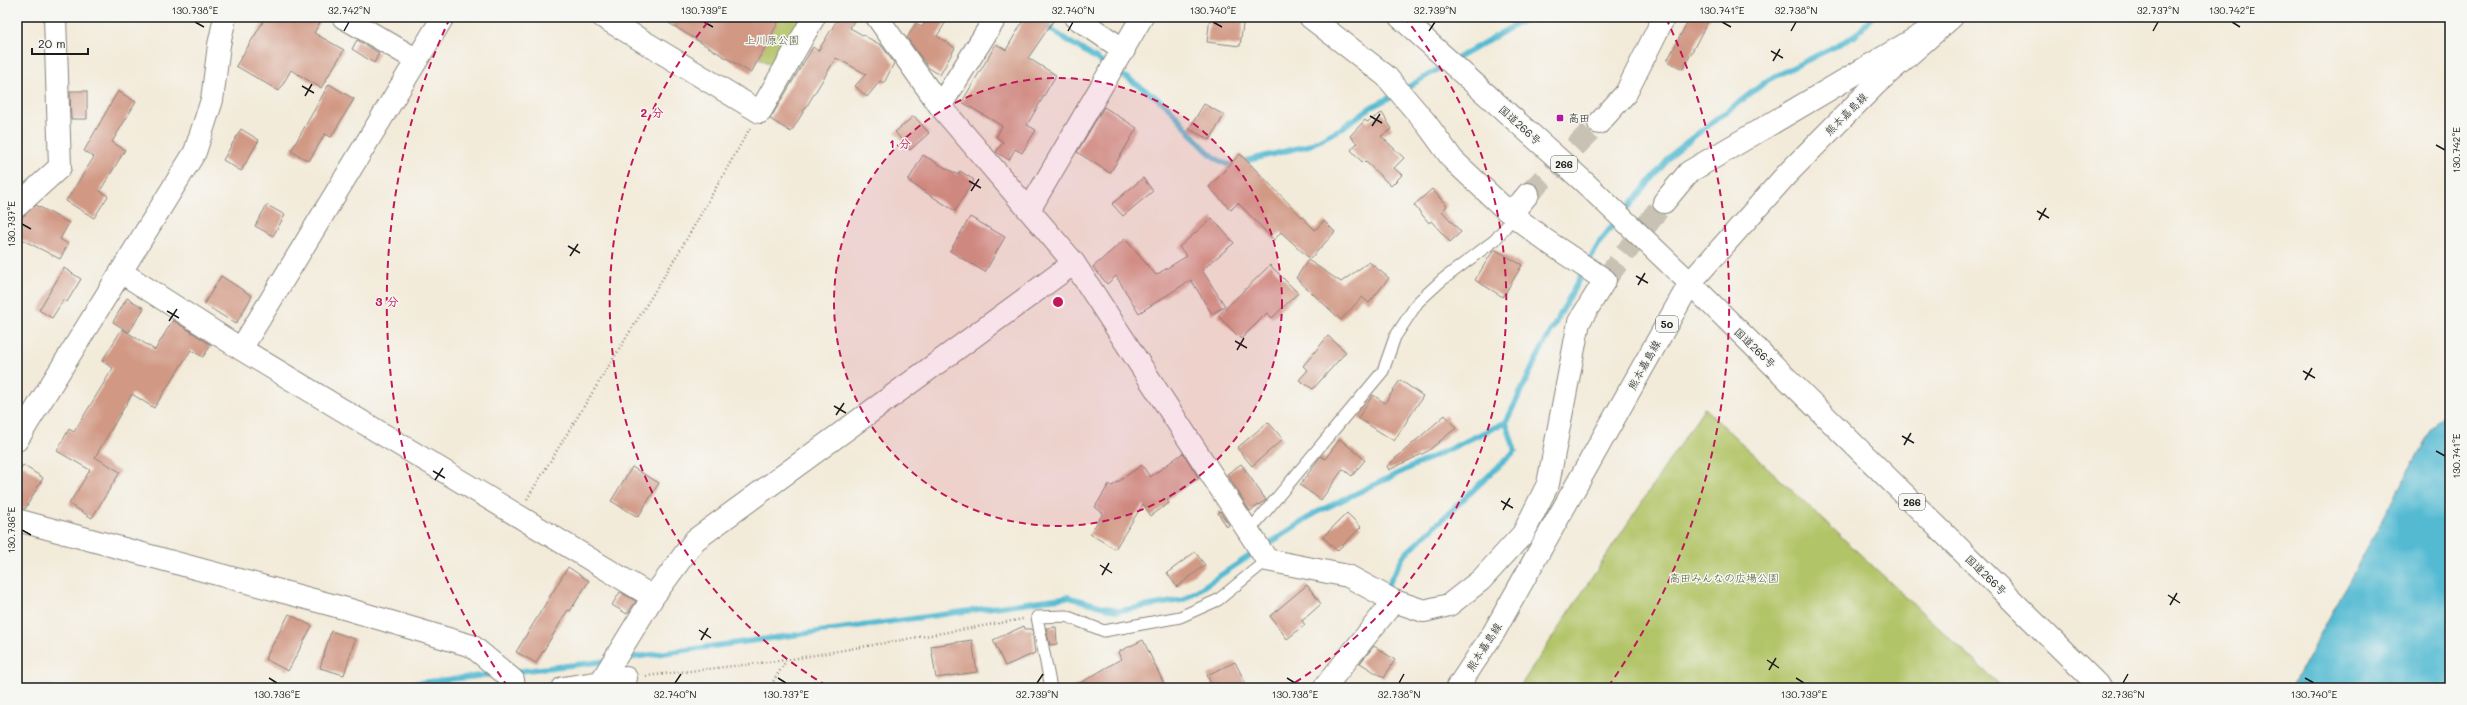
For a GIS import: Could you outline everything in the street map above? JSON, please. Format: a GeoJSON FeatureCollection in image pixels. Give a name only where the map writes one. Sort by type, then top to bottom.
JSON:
{"type":"FeatureCollection","features":[{"type":"Feature","properties":{"kind":"main road"},"geometry":{"type":"LineString","coordinates":[[17,206],[60,166],[55,17]]}},
{"type":"Feature","properties":{"kind":"main road"},"geometry":{"type":"LineString","coordinates":[[17,440],[195,152],[212,100],[219,46],[225,17]]}},
{"type":"Feature","properties":{"kind":"main road"},"geometry":{"type":"LineString","coordinates":[[343,17],[417,60]]}},
{"type":"Feature","properties":{"kind":"main road"},"geometry":{"type":"LineString","coordinates":[[241,349],[443,17]]}},
{"type":"Feature","properties":{"kind":"main road"},"geometry":{"type":"LineString","coordinates":[[603,17],[760,112],[814,17]]}},
{"type":"Feature","properties":{"kind":"main road"},"geometry":{"type":"LineString","coordinates":[[877,17],[940,106],[1074,263],[1250,530],[1267,560],[1348,576],[1394,601],[1424,611],[1449,605],[1481,580],[1523,534],[1548,484],[1578,322],[1605,280],[1545,240],[1508,211],[1453,160],[1386,76],[1310,17]]}},
{"type":"Feature","properties":{"kind":"main road"},"geometry":{"type":"LineString","coordinates":[[940,106],[996,17]]}},
{"type":"Feature","properties":{"kind":"main road"},"geometry":{"type":"LineString","coordinates":[[1075,17],[1124,50]]}},
{"type":"Feature","properties":{"kind":"main road"},"geometry":{"type":"LineString","coordinates":[[1029,210],[1142,17]]}},
{"type":"Feature","properties":{"kind":"main road","name":"国道266号"},"geometry":{"type":"LineString","coordinates":[[1400,17],[1583,181],[1690,283],[2102,688]]}},
{"type":"Feature","properties":{"kind":"main road"},"geometry":{"type":"LineString","coordinates":[[1599,123],[1626,93],[1664,17]]}},
{"type":"Feature","properties":{"kind":"main road"},"geometry":{"type":"LineString","coordinates":[[1664,202],[1689,172],[1952,17]]}},
{"type":"Feature","properties":{"kind":"main road","name":"熊本嘉島線"},"geometry":{"type":"LineString","coordinates":[[1457,688],[1494,632],[1690,283],[1792,168],[1876,84],[1952,17]]}},
{"type":"Feature","properties":{"kind":"main road"},"geometry":{"type":"LineString","coordinates":[[1508,211],[1518,206],[1528,194]]}},
{"type":"Feature","properties":{"kind":"main road"},"geometry":{"type":"LineString","coordinates":[[600,684],[653,597],[695,540],[1074,263]]}},
{"type":"Feature","properties":{"kind":"main road"},"geometry":{"type":"LineString","coordinates":[[121,272],[241,349],[653,597]]}},
{"type":"Feature","properties":{"kind":"main road"},"geometry":{"type":"LineString","coordinates":[[17,520],[347,609],[472,646],[513,680],[514,688]]}},
{"type":"Feature","properties":{"kind":"main road"},"geometry":{"type":"LineString","coordinates":[[1324,688],[1394,601]]}},
{"type":"Feature","properties":{"kind":"main road"},"geometry":{"type":"LineString","coordinates":[[563,688],[600,684],[626,678]]}},
{"type":"Feature","properties":{"kind":"lane"},"geometry":{"type":"LineString","coordinates":[[1250,530],[1383,371],[1395,337],[1418,302],[1442,280],[1495,240],[1508,224],[1508,211]]}},
{"type":"Feature","properties":{"kind":"lane"},"geometry":{"type":"LineString","coordinates":[[1051,688],[1037,617],[1066,616],[1104,631],[1180,617],[1218,600],[1267,560]]}},
{"type":"Feature","properties":{"kind":"path"},"geometry":{"type":"LineString","coordinates":[[518,515],[682,247],[760,112]]}},
{"type":"Feature","properties":{"kind":"path"},"geometry":{"type":"LineString","coordinates":[[626,678],[786,660],[1037,617]]}},
{"type":"Feature","properties":{"kind":"path"},"geometry":{"type":"LineString","coordinates":[[769,688],[786,660]]}},
{"type":"Feature","properties":{"kind":"green space","name":"上川原公園"},"geometry":{"type":"Polygon","coordinates":[[[690,17],[813,17],[778,69],[690,17]]]}},
{"type":"Feature","properties":{"kind":"green space","name":"高田みんなの広場公園"},"geometry":{"type":"Polygon","coordinates":[[[1704,408],[2003,688],[1519,688],[1704,408]]]}},
{"type":"Feature","properties":{"kind":"water"},"geometry":{"type":"Polygon","coordinates":[[[2450,405],[2450,688],[2291,688],[2432,428],[2450,405]]]}},
{"type":"Feature","properties":{"kind":"building"},"geometry":{"type":"Polygon","coordinates":[[[266,17],[323,17],[314,33],[344,50],[321,88],[291,70],[279,91],[236,66],[266,17]]]}},
{"type":"Feature","properties":{"kind":"building"},"geometry":{"type":"Polygon","coordinates":[[[659,17],[781,17],[751,73],[659,17]]]}},
{"type":"Feature","properties":{"kind":"building"},"geometry":{"type":"Polygon","coordinates":[[[839,17],[856,17],[850,28],[881,45],[894,63],[884,83],[880,81],[867,97],[855,86],[866,74],[836,58],[791,132],[770,119],[813,47],[818,51],[839,17]]]}},
{"type":"Feature","properties":{"kind":"building"},"geometry":{"type":"Polygon","coordinates":[[[929,17],[949,17],[937,36],[955,48],[940,75],[929,68],[907,38],[916,23],[922,27],[929,17]]]}},
{"type":"Feature","properties":{"kind":"building"},"geometry":{"type":"Polygon","coordinates":[[[1017,17],[1056,17],[1028,58],[1056,75],[1027,125],[1036,130],[1022,153],[1015,149],[1009,160],[996,152],[1003,142],[996,137],[1002,126],[962,102],[996,44],[1006,50],[1023,21],[1017,17]]]}},
{"type":"Feature","properties":{"kind":"building"},"geometry":{"type":"Polygon","coordinates":[[[1210,17],[1244,17],[1240,46],[1207,42],[1210,17]]]}},
{"type":"Feature","properties":{"kind":"building"},"geometry":{"type":"Polygon","coordinates":[[[1690,17],[1710,17],[1683,69],[1667,61],[1690,17]]]}},
{"type":"Feature","properties":{"kind":"building"},"geometry":{"type":"Polygon","coordinates":[[[357,40],[379,53],[374,63],[352,49],[357,40]]]}},
{"type":"Feature","properties":{"kind":"building"},"geometry":{"type":"Polygon","coordinates":[[[329,84],[354,99],[331,137],[325,134],[309,161],[291,151],[329,84]]]}},
{"type":"Feature","properties":{"kind":"building"},"geometry":{"type":"Polygon","coordinates":[[[70,91],[87,91],[87,119],[71,119],[70,91]]]}},
{"type":"Feature","properties":{"kind":"building"},"geometry":{"type":"Polygon","coordinates":[[[118,91],[136,102],[112,142],[125,150],[100,191],[108,196],[94,218],[66,201],[94,157],[84,151],[118,91]]]}},
{"type":"Feature","properties":{"kind":"building"},"geometry":{"type":"Polygon","coordinates":[[[1204,104],[1224,115],[1210,140],[1189,129],[1204,104]]]}},
{"type":"Feature","properties":{"kind":"building"},"geometry":{"type":"Polygon","coordinates":[[[1104,107],[1137,128],[1110,173],[1077,152],[1104,107]]]}},
{"type":"Feature","properties":{"kind":"building"},"geometry":{"type":"Polygon","coordinates":[[[1382,113],[1392,129],[1381,136],[1404,158],[1394,168],[1402,175],[1391,186],[1365,161],[1363,163],[1351,150],[1357,143],[1350,136],[1365,120],[1367,122],[1382,113]]]}},
{"type":"Feature","properties":{"kind":"building"},"geometry":{"type":"Polygon","coordinates":[[[914,116],[929,133],[910,150],[895,132],[914,116]]]}},
{"type":"Feature","properties":{"kind":"building"},"geometry":{"type":"Polygon","coordinates":[[[241,129],[259,140],[241,171],[223,160],[241,129]]]}},
{"type":"Feature","properties":{"kind":"building"},"geometry":{"type":"Polygon","coordinates":[[[1240,154],[1315,230],[1324,221],[1335,232],[1310,259],[1281,232],[1274,240],[1238,203],[1231,210],[1209,187],[1240,154]]]}},
{"type":"Feature","properties":{"kind":"building"},"geometry":{"type":"Polygon","coordinates":[[[923,155],[958,175],[960,171],[974,180],[955,211],[908,181],[923,155]]]}},
{"type":"Feature","properties":{"kind":"building"},"geometry":{"type":"Polygon","coordinates":[[[1143,178],[1153,191],[1123,216],[1112,204],[1143,178]]]}},
{"type":"Feature","properties":{"kind":"building"},"geometry":{"type":"Polygon","coordinates":[[[1432,189],[1447,206],[1442,211],[1461,232],[1450,242],[1431,221],[1429,223],[1414,205],[1432,189]]]}},
{"type":"Feature","properties":{"kind":"building"},"geometry":{"type":"Polygon","coordinates":[[[36,205],[69,223],[60,239],[68,244],[60,259],[17,237],[17,226],[22,217],[36,205]]]}},
{"type":"Feature","properties":{"kind":"building"},"geometry":{"type":"Polygon","coordinates":[[[267,205],[285,215],[273,236],[255,226],[267,205]]]}},
{"type":"Feature","properties":{"kind":"building"},"geometry":{"type":"Polygon","coordinates":[[[970,217],[1005,237],[985,272],[950,251],[970,217]]]}},
{"type":"Feature","properties":{"kind":"building"},"geometry":{"type":"Polygon","coordinates":[[[1212,218],[1234,243],[1202,270],[1225,306],[1212,314],[1191,280],[1139,313],[1116,276],[1107,284],[1093,267],[1125,239],[1156,275],[1187,256],[1179,247],[1212,218]]]}},
{"type":"Feature","properties":{"kind":"building"},"geometry":{"type":"Polygon","coordinates":[[[1494,249],[1522,265],[1503,297],[1475,280],[1494,249]]]}},
{"type":"Feature","properties":{"kind":"building"},"geometry":{"type":"Polygon","coordinates":[[[1308,260],[1341,282],[1369,262],[1389,278],[1369,303],[1362,297],[1341,320],[1296,278],[1308,260]]]}},
{"type":"Feature","properties":{"kind":"building"},"geometry":{"type":"Polygon","coordinates":[[[1270,265],[1298,293],[1272,318],[1267,313],[1241,339],[1218,316],[1270,265]]]}},
{"type":"Feature","properties":{"kind":"building"},"geometry":{"type":"Polygon","coordinates":[[[64,268],[81,279],[67,302],[64,299],[52,318],[39,310],[64,268]]]}},
{"type":"Feature","properties":{"kind":"building"},"geometry":{"type":"Polygon","coordinates":[[[221,276],[252,296],[236,324],[204,304],[221,276]]]}},
{"type":"Feature","properties":{"kind":"building"},"geometry":{"type":"Polygon","coordinates":[[[127,298],[144,308],[129,332],[113,322],[127,298]]]}},
{"type":"Feature","properties":{"kind":"building"},"geometry":{"type":"Polygon","coordinates":[[[173,320],[211,345],[203,357],[191,350],[154,408],[132,394],[95,457],[120,472],[92,518],[69,504],[90,470],[57,451],[69,429],[74,432],[113,368],[102,361],[122,329],[155,350],[173,320]]]}},
{"type":"Feature","properties":{"kind":"building"},"geometry":{"type":"Polygon","coordinates":[[[1328,336],[1346,352],[1313,389],[1299,380],[1308,370],[1303,366],[1328,336]]]}},
{"type":"Feature","properties":{"kind":"building"},"geometry":{"type":"Polygon","coordinates":[[[1400,380],[1423,396],[1394,441],[1358,418],[1373,395],[1385,403],[1400,380]]]}},
{"type":"Feature","properties":{"kind":"building"},"geometry":{"type":"Polygon","coordinates":[[[1445,415],[1456,428],[1428,451],[1389,470],[1387,466],[1445,415]]]}},
{"type":"Feature","properties":{"kind":"building"},"geometry":{"type":"Polygon","coordinates":[[[1268,422],[1283,439],[1252,466],[1237,448],[1268,422]]]}},
{"type":"Feature","properties":{"kind":"building"},"geometry":{"type":"Polygon","coordinates":[[[1340,439],[1365,460],[1352,476],[1343,469],[1321,500],[1300,485],[1321,456],[1325,459],[1340,439]]]}},
{"type":"Feature","properties":{"kind":"building"},"geometry":{"type":"Polygon","coordinates":[[[1183,453],[1199,478],[1167,500],[1169,503],[1151,516],[1143,504],[1115,549],[1090,534],[1103,513],[1095,507],[1109,484],[1112,486],[1142,465],[1150,477],[1183,453]]]}},
{"type":"Feature","properties":{"kind":"building"},"geometry":{"type":"Polygon","coordinates":[[[1241,464],[1266,500],[1250,511],[1227,474],[1241,464]]]}},
{"type":"Feature","properties":{"kind":"building"},"geometry":{"type":"Polygon","coordinates":[[[23,465],[43,478],[25,509],[17,508],[17,475],[23,465]]]}},
{"type":"Feature","properties":{"kind":"building"},"geometry":{"type":"Polygon","coordinates":[[[632,467],[659,483],[638,517],[611,501],[632,467]]]}},
{"type":"Feature","properties":{"kind":"building"},"geometry":{"type":"Polygon","coordinates":[[[1220,511],[1229,525],[1227,527],[1218,513],[1220,511]]]}},
{"type":"Feature","properties":{"kind":"building"},"geometry":{"type":"Polygon","coordinates":[[[1347,513],[1361,527],[1337,551],[1323,537],[1347,513]]]}},
{"type":"Feature","properties":{"kind":"building"},"geometry":{"type":"Polygon","coordinates":[[[1195,552],[1205,565],[1177,587],[1167,573],[1195,552]]]}},
{"type":"Feature","properties":{"kind":"building"},"geometry":{"type":"Polygon","coordinates":[[[568,567],[589,581],[570,611],[568,610],[536,663],[516,652],[568,567]]]}},
{"type":"Feature","properties":{"kind":"building"},"geometry":{"type":"Polygon","coordinates":[[[1307,585],[1321,604],[1302,621],[1305,625],[1287,639],[1270,616],[1307,585]]]}},
{"type":"Feature","properties":{"kind":"building"},"geometry":{"type":"Polygon","coordinates":[[[620,592],[636,601],[627,614],[612,605],[620,592]]]}},
{"type":"Feature","properties":{"kind":"building"},"geometry":{"type":"Polygon","coordinates":[[[289,614],[312,626],[288,671],[265,659],[289,614]]]}},
{"type":"Feature","properties":{"kind":"building"},"geometry":{"type":"Polygon","coordinates":[[[1024,626],[1025,629],[1032,629],[1035,653],[1005,666],[993,640],[1024,626]]]}},
{"type":"Feature","properties":{"kind":"building"},"geometry":{"type":"Polygon","coordinates":[[[1056,627],[1057,644],[1050,645],[1046,628],[1056,627]]]}},
{"type":"Feature","properties":{"kind":"building"},"geometry":{"type":"Polygon","coordinates":[[[331,631],[355,639],[344,675],[320,668],[331,631]]]}},
{"type":"Feature","properties":{"kind":"building"},"geometry":{"type":"Polygon","coordinates":[[[972,640],[977,672],[936,678],[931,646],[972,640]]]}},
{"type":"Feature","properties":{"kind":"building"},"geometry":{"type":"Polygon","coordinates":[[[1143,640],[1166,688],[1072,688],[1121,659],[1118,652],[1143,640]]]}},
{"type":"Feature","properties":{"kind":"building"},"geometry":{"type":"Polygon","coordinates":[[[1374,646],[1395,660],[1384,678],[1360,663],[1374,646]]]}},
{"type":"Feature","properties":{"kind":"building"},"geometry":{"type":"Polygon","coordinates":[[[1235,662],[1246,684],[1237,688],[1213,688],[1207,675],[1235,662]]]}},
{"type":"Feature","properties":{"kind":"waterway"},"geometry":{"type":"LineString","coordinates":[[1031,17],[1109,67]]}},
{"type":"Feature","properties":{"kind":"waterway"},"geometry":{"type":"LineString","coordinates":[[1454,60],[1529,17]]}},
{"type":"Feature","properties":{"kind":"waterway"},"geometry":{"type":"LineString","coordinates":[[1623,214],[1675,151],[1768,80],[1855,36],[1872,17]]}},
{"type":"Feature","properties":{"kind":"waterway"},"geometry":{"type":"LineString","coordinates":[[1403,90],[1445,65]]}},
{"type":"Feature","properties":{"kind":"waterway"},"geometry":{"type":"LineString","coordinates":[[1116,71],[1149,92],[1167,106],[1204,148],[1220,161],[1229,165],[1310,145],[1342,128],[1371,107],[1395,95]]}},
{"type":"Feature","properties":{"kind":"waterway"},"geometry":{"type":"LineString","coordinates":[[1588,263],[1601,240],[1617,220]]}},
{"type":"Feature","properties":{"kind":"waterway"},"geometry":{"type":"LineString","coordinates":[[1264,547],[1315,513],[1506,422],[1541,350],[1583,272]]}},
{"type":"Feature","properties":{"kind":"waterway"},"geometry":{"type":"LineString","coordinates":[[1384,592],[1404,555],[1515,451],[1506,422]]}},
{"type":"Feature","properties":{"kind":"waterway"},"geometry":{"type":"LineString","coordinates":[[621,659],[1068,597],[1118,611],[1183,600],[1257,551]]}},
{"type":"Feature","properties":{"kind":"waterway"},"geometry":{"type":"LineString","coordinates":[[512,672],[607,661]]}},
{"type":"Feature","properties":{"kind":"waterway"},"geometry":{"type":"LineString","coordinates":[[373,688],[496,674]]}},
{"type":"Feature","properties":{"kind":"waterway"},"geometry":{"type":"LineString","coordinates":[[17,688],[51,688]]}},
{"type":"Feature","properties":{"kind":"tunnel"},"geometry":{"type":"LineString","coordinates":[[1528,194],[1599,123]]}},
{"type":"Feature","properties":{"kind":"tunnel"},"geometry":{"type":"LineString","coordinates":[[1605,280],[1664,202]]}},
{"type":"Feature","properties":{"kind":"place","name":"高田"},"geometry":{"type":"Point","coordinates":[1560,118]}}]}
